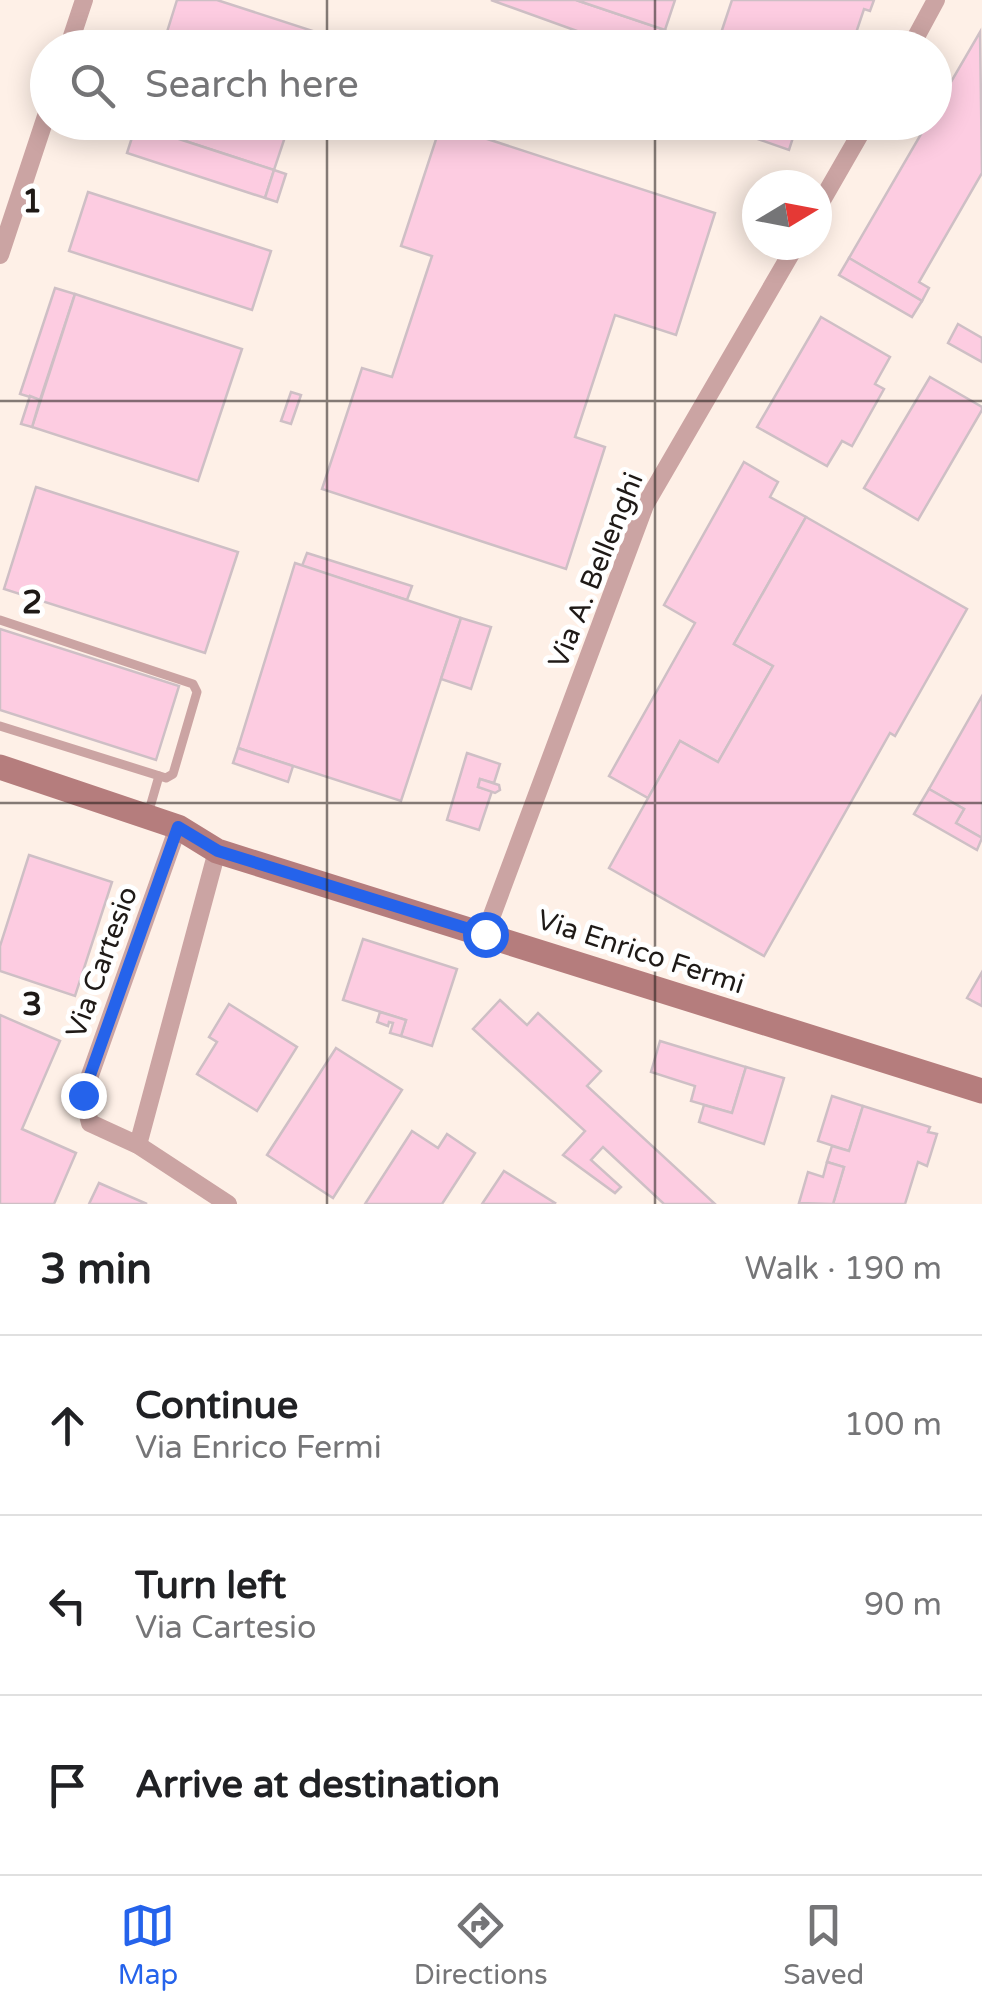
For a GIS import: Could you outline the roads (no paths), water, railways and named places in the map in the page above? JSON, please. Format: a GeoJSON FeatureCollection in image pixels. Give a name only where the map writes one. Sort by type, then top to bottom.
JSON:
{"type":"FeatureCollection","features":[{"type":"Feature","properties":{"kind":"street"},"geometry":{"type":"LineString","coordinates":[[74,30],[84,0]]}},
{"type":"Feature","properties":{"kind":"street"},"geometry":{"type":"LineString","coordinates":[[920,30],[936,0]]}},
{"type":"Feature","properties":{"kind":"street"},"geometry":{"type":"LineString","coordinates":[[0,255],[38,140]]}},
{"type":"Feature","properties":{"kind":"street"},"geometry":{"type":"LineString","coordinates":[[832,183],[857,140]]}},
{"type":"Feature","properties":{"kind":"street","name":"Via A. Bellenghi"},"geometry":{"type":"LineString","coordinates":[[485,934],[646,505],[787,260]]}},
{"type":"Feature","properties":{"kind":"street","name":"Via Enrico Fermi"},"geometry":{"type":"LineString","coordinates":[[0,768],[178,827],[218,851],[982,1091]]}},
{"type":"Feature","properties":{"kind":"street","name":"Via Cartesio"},"geometry":{"type":"LineString","coordinates":[[178,827],[83,1095],[90,1123],[138,1146],[228,1204]]}},
{"type":"Feature","properties":{"kind":"street"},"geometry":{"type":"LineString","coordinates":[[138,1146],[218,851]]}},
{"type":"Feature","properties":{"kind":"lane"},"geometry":{"type":"LineString","coordinates":[[0,620],[193,684],[197,692],[173,774],[166,778],[0,726]]}},
{"type":"Feature","properties":{"kind":"lane"},"geometry":{"type":"LineString","coordinates":[[148,817],[159,776]]}}]}
